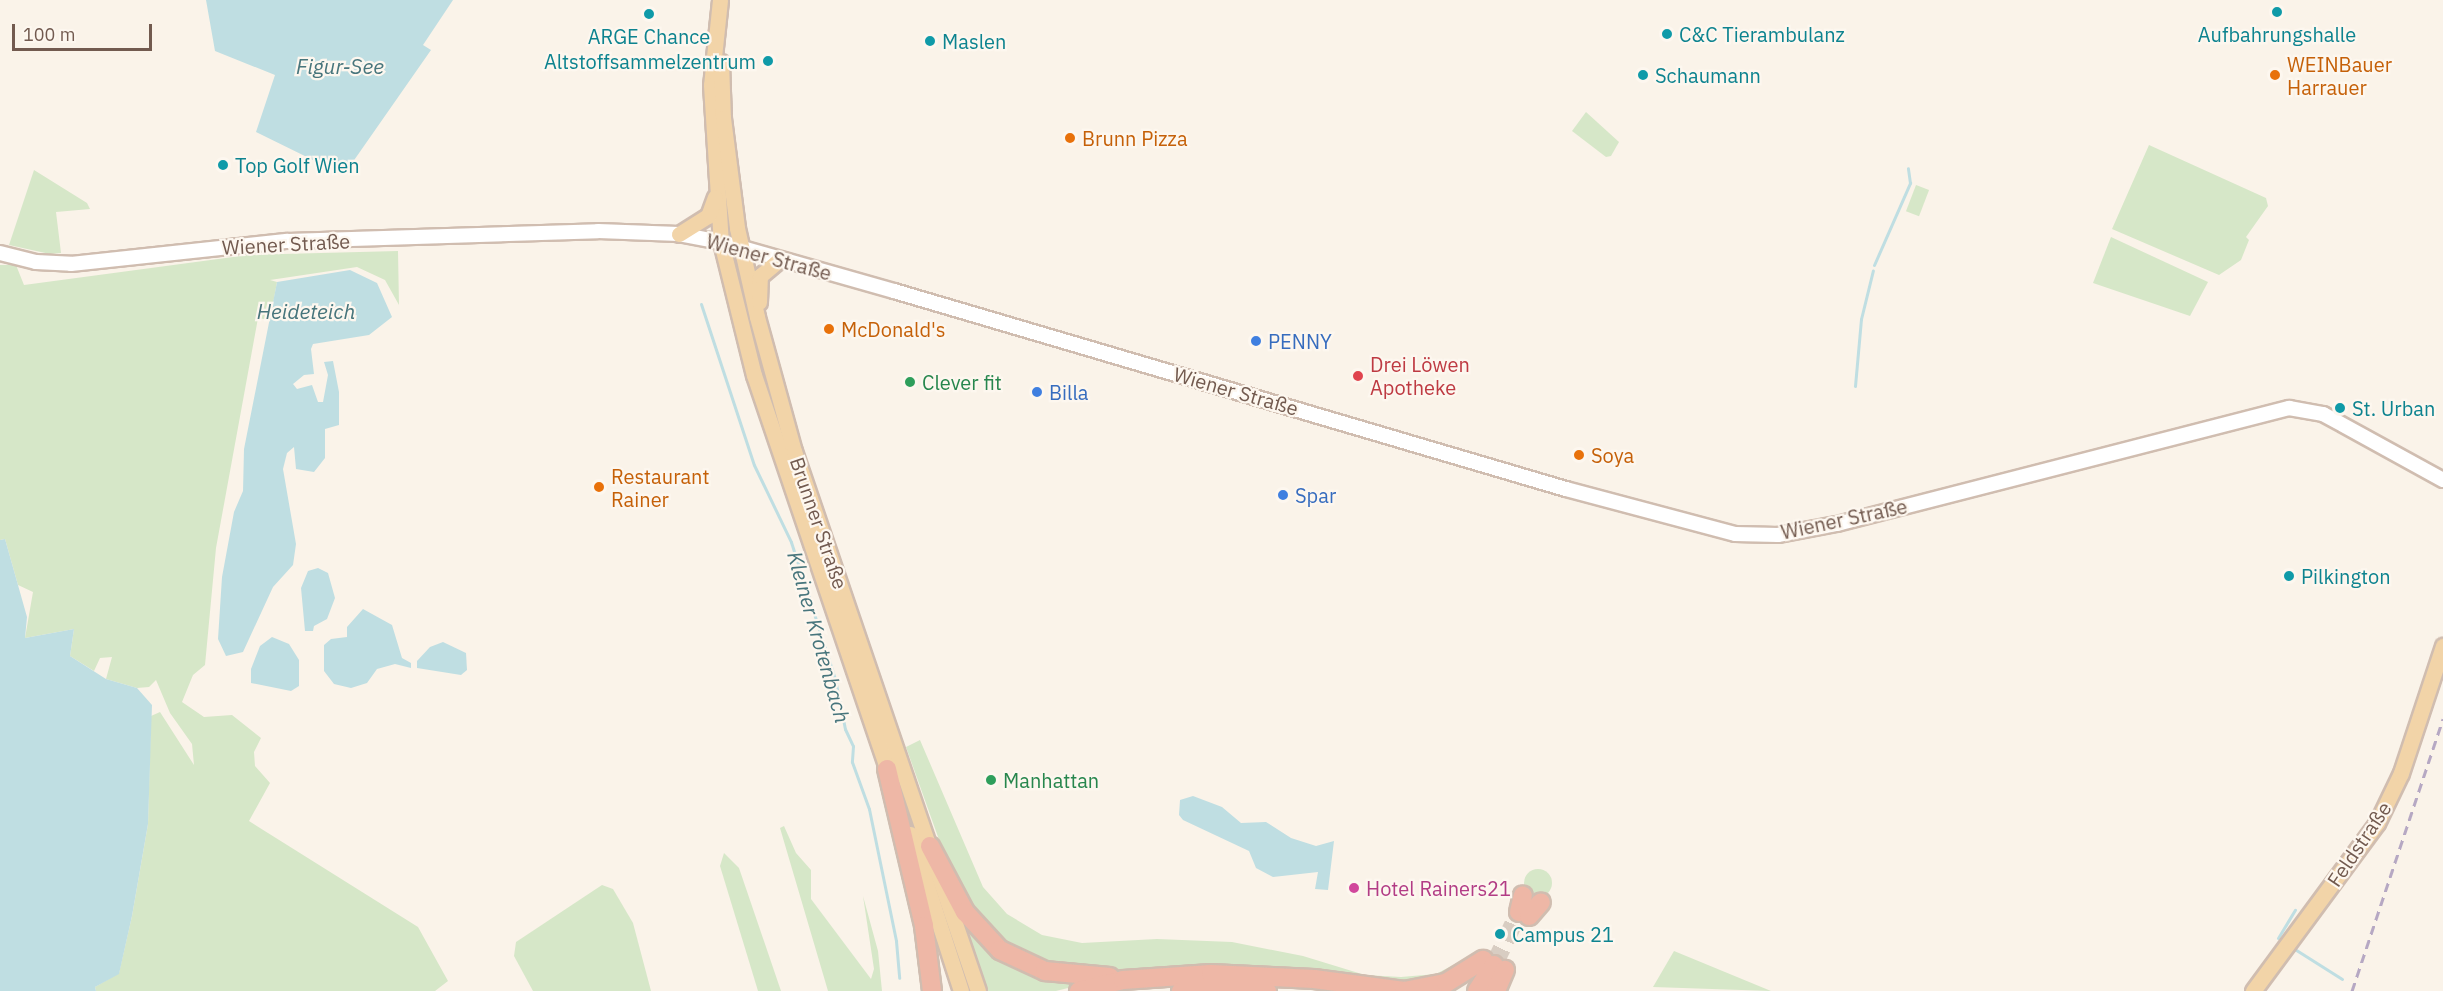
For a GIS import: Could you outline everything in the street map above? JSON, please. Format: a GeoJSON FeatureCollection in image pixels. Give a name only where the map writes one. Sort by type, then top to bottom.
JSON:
{"type":"FeatureCollection","features":[{"type":"Feature","properties":{"kind":"highway"},"geometry":{"type":"LineString","coordinates":[[887,769],[924,926],[932,991]]}},
{"type":"Feature","properties":{"kind":"highway"},"geometry":{"type":"LineString","coordinates":[[930,846],[965,912],[1000,950],[1045,971],[1123,980]]}},
{"type":"Feature","properties":{"kind":"highway"},"geometry":{"type":"LineString","coordinates":[[1524,908],[1541,902]]}},
{"type":"Feature","properties":{"kind":"highway"},"geometry":{"type":"LineString","coordinates":[[1079,991],[1123,980],[1211,974],[1282,977],[1404,991],[1446,983],[1494,965]]}},
{"type":"Feature","properties":{"kind":"highway"},"geometry":{"type":"LineString","coordinates":[[1477,991],[1494,965]]}},
{"type":"Feature","properties":{"kind":"highway"},"geometry":{"type":"LineString","coordinates":[[1494,965],[1496,991]]}},
{"type":"Feature","properties":{"kind":"highway"},"geometry":{"type":"LineString","coordinates":[[1494,965],[1503,991]]}},
{"type":"Feature","properties":{"kind":"highway"},"geometry":{"type":"LineString","coordinates":[[1282,977],[1342,991]]}},
{"type":"Feature","properties":{"kind":"highway"},"geometry":{"type":"LineString","coordinates":[[1181,991],[1267,991]]}},
{"type":"Feature","properties":{"kind":"main road"},"geometry":{"type":"LineString","coordinates":[[718,41],[720,0]]}},
{"type":"Feature","properties":{"kind":"main road","name":"Brunner Straße"},"geometry":{"type":"LineString","coordinates":[[718,41],[711,85],[716,195],[721,242],[754,375],[961,991]]}},
{"type":"Feature","properties":{"kind":"main road","name":"Brunner Straße"},"geometry":{"type":"LineString","coordinates":[[718,41],[725,135],[741,248],[794,451],[978,991]]}},
{"type":"Feature","properties":{"kind":"main road"},"geometry":{"type":"LineString","coordinates":[[679,234],[708,216],[716,195]]}},
{"type":"Feature","properties":{"kind":"main road","name":"Wiener Straße"},"geometry":{"type":"LineString","coordinates":[[0,253],[25,260],[71,264],[288,242],[598,231],[679,234],[721,242],[1566,489],[1735,534],[1778,534],[1837,524],[2289,408],[2324,414],[2443,480]]}},
{"type":"Feature","properties":{"kind":"main road"},"geometry":{"type":"LineString","coordinates":[[765,340],[758,282],[768,266],[780,259]]}},
{"type":"Feature","properties":{"kind":"main road","name":"Feldstraße"},"geometry":{"type":"LineString","coordinates":[[2253,991],[2386,806],[2443,646]]}},
{"type":"Feature","properties":{"kind":"green space"},"geometry":{"type":"Polygon","coordinates":[[[1586,112],[1619,142],[1611,156],[1606,157],[1572,131],[1586,112]]]}},
{"type":"Feature","properties":{"kind":"green space"},"geometry":{"type":"Polygon","coordinates":[[[2149,145],[2266,198],[2268,206],[2246,237],[2249,240],[2241,260],[2219,275],[2112,229],[2149,145]]]}},
{"type":"Feature","properties":{"kind":"green space"},"geometry":{"type":"Polygon","coordinates":[[[34,170],[87,203],[90,209],[56,212],[61,253],[50,254],[9,245],[34,170]]]}},
{"type":"Feature","properties":{"kind":"green space"},"geometry":{"type":"Polygon","coordinates":[[[1916,185],[1929,190],[1919,216],[1906,211],[1916,185]]]}},
{"type":"Feature","properties":{"kind":"green space"},"geometry":{"type":"Polygon","coordinates":[[[2111,237],[2208,282],[2190,316],[2093,283],[2111,237]]]}},
{"type":"Feature","properties":{"kind":"green space"},"geometry":{"type":"Polygon","coordinates":[[[398,251],[399,305],[385,280],[357,267],[270,280],[277,282],[270,320],[258,318],[216,548],[205,665],[193,675],[182,702],[204,717],[232,715],[261,738],[254,752],[255,766],[270,783],[249,821],[418,927],[448,981],[435,991],[96,991],[95,987],[119,973],[132,916],[148,824],[151,716],[160,712],[194,765],[192,744],[170,713],[156,680],[149,687],[137,688],[106,679],[112,657],[100,658],[94,671],[70,656],[74,629],[25,638],[33,592],[18,585],[5,539],[0,540],[0,265],[16,265],[24,285],[248,255],[398,251]]]}},
{"type":"Feature","properties":{"kind":"green space"},"geometry":{"type":"Polygon","coordinates":[[[920,740],[983,887],[1007,914],[1042,935],[1082,943],[1157,939],[1232,942],[1303,956],[1365,975],[1401,977],[1436,974],[1472,955],[1480,959],[1423,984],[1106,973],[1025,959],[983,928],[953,879],[906,747],[920,740]]]}},
{"type":"Feature","properties":{"kind":"green space"},"geometry":{"type":"Polygon","coordinates":[[[784,826],[796,853],[811,870],[811,899],[871,979],[874,969],[863,896],[878,951],[882,991],[828,991],[780,828],[784,826]]]}},
{"type":"Feature","properties":{"kind":"green space"},"geometry":{"type":"Polygon","coordinates":[[[724,853],[739,868],[781,991],[758,991],[720,866],[724,853]]]}},
{"type":"Feature","properties":{"kind":"green space"},"geometry":{"type":"Polygon","coordinates":[[[1538,869],[1548,873],[1552,883],[1548,893],[1538,897],[1528,893],[1524,883],[1528,873],[1538,869]]]}},
{"type":"Feature","properties":{"kind":"green space"},"geometry":{"type":"Polygon","coordinates":[[[602,885],[613,889],[633,923],[651,991],[533,991],[514,956],[516,942],[602,885]]]}},
{"type":"Feature","properties":{"kind":"green space"},"geometry":{"type":"Polygon","coordinates":[[[957,912],[978,935],[1084,984],[1056,991],[984,991],[957,912]]]}},
{"type":"Feature","properties":{"kind":"green space"},"geometry":{"type":"Polygon","coordinates":[[[1674,951],[1771,991],[1653,987],[1674,951]]]}},
{"type":"Feature","properties":{"kind":"water","name":"Figur-See"},"geometry":{"type":"Polygon","coordinates":[[[206,0],[453,0],[423,45],[431,50],[350,166],[315,161],[256,132],[275,75],[215,51],[206,0]]]}},
{"type":"Feature","properties":{"kind":"water","name":"Heideteich"},"geometry":{"type":"Polygon","coordinates":[[[350,270],[377,283],[392,317],[369,335],[313,344],[311,349],[314,374],[304,375],[293,384],[297,389],[312,385],[318,402],[323,402],[328,375],[324,362],[333,361],[339,392],[339,425],[325,429],[325,458],[314,472],[296,469],[294,447],[287,453],[283,469],[296,544],[293,565],[273,587],[243,652],[226,656],[218,639],[222,577],[234,512],[243,491],[244,449],[277,282],[350,270]]]}},
{"type":"Feature","properties":{"kind":"water"},"geometry":{"type":"Polygon","coordinates":[[[5,539],[27,617],[25,638],[74,629],[70,656],[106,679],[137,688],[152,705],[148,824],[132,916],[119,974],[95,987],[96,991],[0,991],[0,540],[5,539]]]}},
{"type":"Feature","properties":{"kind":"water"},"geometry":{"type":"Polygon","coordinates":[[[318,568],[328,573],[335,598],[327,619],[314,626],[313,631],[305,631],[301,588],[308,571],[318,568]]]}},
{"type":"Feature","properties":{"kind":"water"},"geometry":{"type":"Polygon","coordinates":[[[363,609],[392,625],[402,658],[411,663],[411,668],[395,664],[377,669],[367,683],[351,688],[334,684],[324,671],[324,645],[331,639],[347,637],[347,627],[363,609]]]}},
{"type":"Feature","properties":{"kind":"water"},"geometry":{"type":"Polygon","coordinates":[[[272,637],[289,644],[299,660],[299,686],[291,691],[251,683],[251,669],[260,646],[272,637]]]}},
{"type":"Feature","properties":{"kind":"water"},"geometry":{"type":"Polygon","coordinates":[[[443,642],[466,653],[467,670],[461,675],[417,668],[417,661],[430,647],[443,642]]]}},
{"type":"Feature","properties":{"kind":"water"},"geometry":{"type":"Polygon","coordinates":[[[1193,796],[1222,807],[1241,823],[1266,822],[1291,838],[1316,846],[1334,841],[1328,890],[1315,889],[1318,872],[1273,877],[1256,868],[1249,851],[1183,820],[1179,815],[1180,800],[1193,796]]]}},
{"type":"Feature","properties":{"kind":"waterway"},"geometry":{"type":"LineString","coordinates":[[1874,265],[1910,183],[1908,168]]}},
{"type":"Feature","properties":{"kind":"waterway"},"geometry":{"type":"LineString","coordinates":[[1855,386],[1861,319],[1873,270]]}},
{"type":"Feature","properties":{"kind":"waterway","name":"Kleiner Krotenbach"},"geometry":{"type":"LineString","coordinates":[[701,304],[754,465],[791,542],[835,679],[845,729],[853,746],[852,762],[869,809],[896,941],[899,978]]}},
{"type":"Feature","properties":{"kind":"waterway"},"geometry":{"type":"LineString","coordinates":[[2278,938],[2295,910]]}},
{"type":"Feature","properties":{"kind":"waterway"},"geometry":{"type":"LineString","coordinates":[[2293,948],[2342,979]]}},
{"type":"Feature","properties":{"kind":"tunnel"},"geometry":{"type":"LineString","coordinates":[[1494,965],[1519,912]]}},
{"type":"Feature","properties":{"kind":"railway"},"geometry":{"type":"LineString","coordinates":[[2352,991],[2443,719]]}},
{"type":"Feature","properties":{"kind":"place","name":"Aufbahrungshalle"},"geometry":{"type":"Point","coordinates":[2277,12]}},
{"type":"Feature","properties":{"kind":"place","name":"ARGE Chance"},"geometry":{"type":"Point","coordinates":[649,14]}},
{"type":"Feature","properties":{"kind":"place","name":"C&C Tierambulanz"},"geometry":{"type":"Point","coordinates":[1667,34]}},
{"type":"Feature","properties":{"kind":"place","name":"Maslen"},"geometry":{"type":"Point","coordinates":[930,41]}},
{"type":"Feature","properties":{"kind":"place","name":"Altstoffsammelzentrum"},"geometry":{"type":"Point","coordinates":[768,61]}},
{"type":"Feature","properties":{"kind":"place","name":"Schaumann"},"geometry":{"type":"Point","coordinates":[1643,75]}},
{"type":"Feature","properties":{"kind":"place","name":"WEINBauer Harrauer"},"geometry":{"type":"Point","coordinates":[2275,75]}},
{"type":"Feature","properties":{"kind":"place","name":"Brunn Pizza"},"geometry":{"type":"Point","coordinates":[1070,138]}},
{"type":"Feature","properties":{"kind":"place","name":"Top Golf Wien"},"geometry":{"type":"Point","coordinates":[223,165]}},
{"type":"Feature","properties":{"kind":"place","name":"McDonald's"},"geometry":{"type":"Point","coordinates":[829,329]}},
{"type":"Feature","properties":{"kind":"place","name":"PENNY"},"geometry":{"type":"Point","coordinates":[1256,341]}},
{"type":"Feature","properties":{"kind":"place","name":"Drei Löwen Apotheke"},"geometry":{"type":"Point","coordinates":[1358,376]}},
{"type":"Feature","properties":{"kind":"place","name":"Clever fit"},"geometry":{"type":"Point","coordinates":[910,382]}},
{"type":"Feature","properties":{"kind":"place","name":"Billa"},"geometry":{"type":"Point","coordinates":[1037,392]}},
{"type":"Feature","properties":{"kind":"place","name":"St. Urban"},"geometry":{"type":"Point","coordinates":[2340,408]}},
{"type":"Feature","properties":{"kind":"place","name":"Soya"},"geometry":{"type":"Point","coordinates":[1579,455]}},
{"type":"Feature","properties":{"kind":"place","name":"Restaurant Rainer"},"geometry":{"type":"Point","coordinates":[599,487]}},
{"type":"Feature","properties":{"kind":"place","name":"Spar"},"geometry":{"type":"Point","coordinates":[1283,495]}},
{"type":"Feature","properties":{"kind":"place","name":"Pilkington"},"geometry":{"type":"Point","coordinates":[2289,576]}},
{"type":"Feature","properties":{"kind":"place","name":"Manhattan"},"geometry":{"type":"Point","coordinates":[991,780]}},
{"type":"Feature","properties":{"kind":"place","name":"Hotel Rainers21"},"geometry":{"type":"Point","coordinates":[1354,888]}},
{"type":"Feature","properties":{"kind":"place","name":"Campus 21"},"geometry":{"type":"Point","coordinates":[1500,934]}}]}
